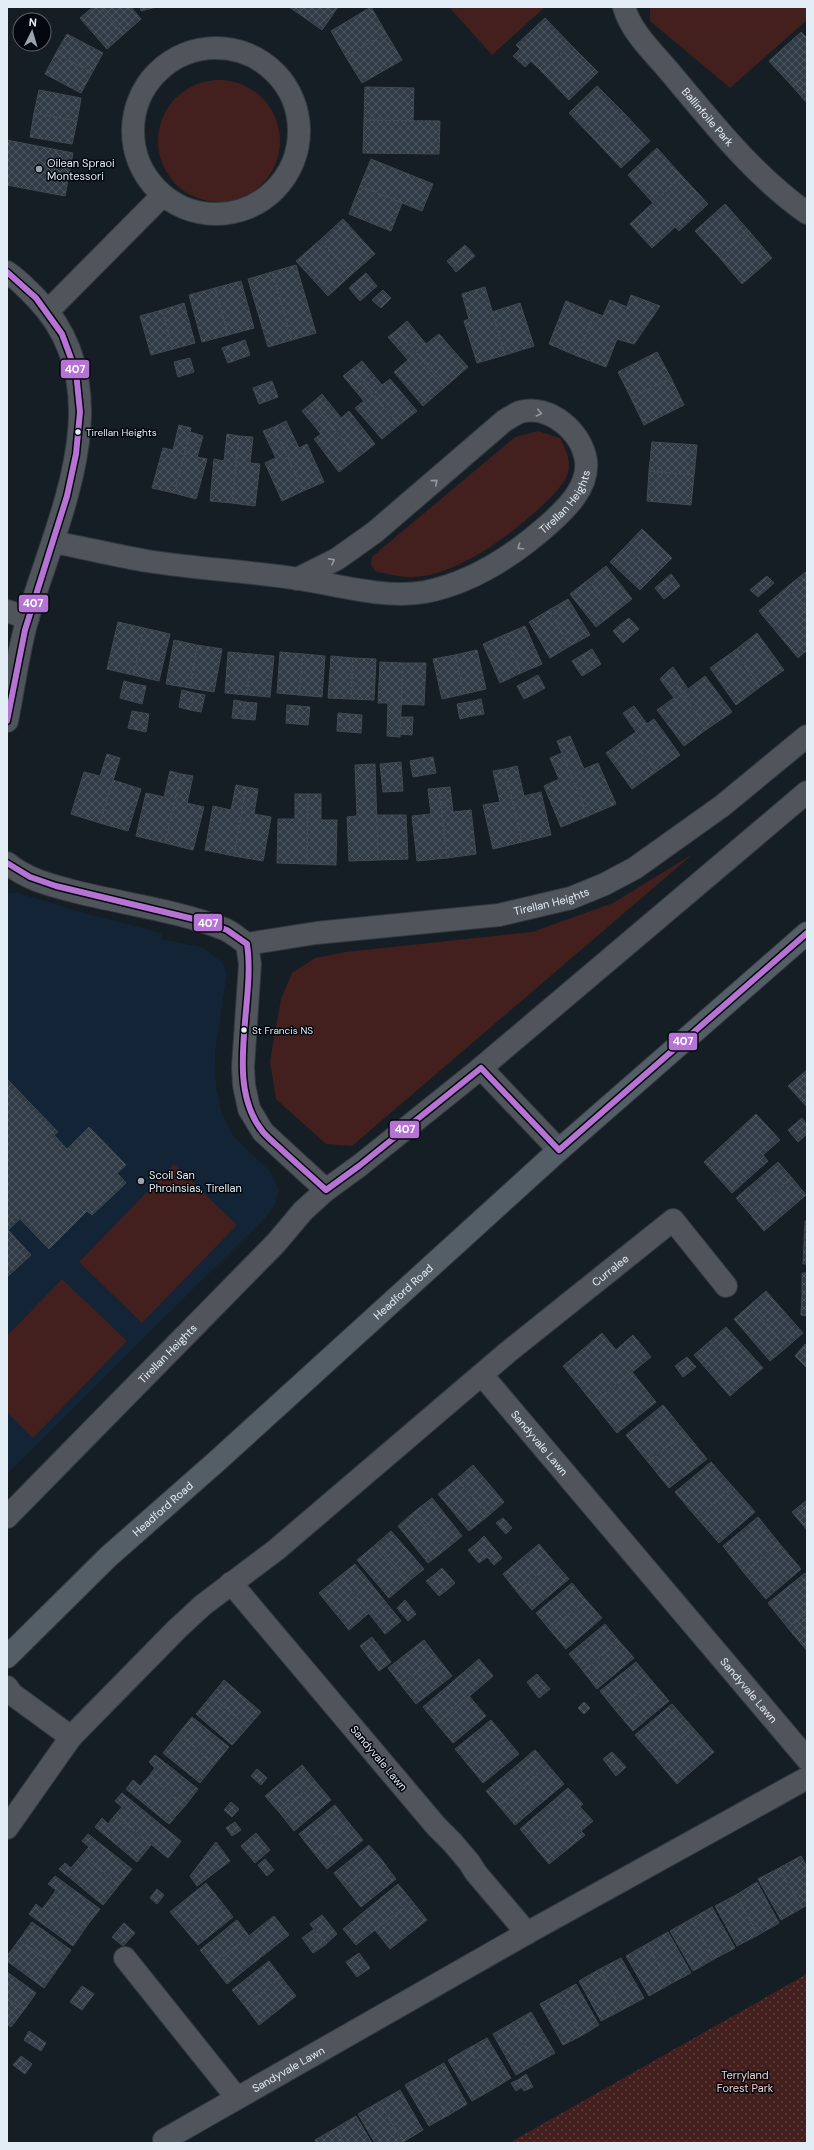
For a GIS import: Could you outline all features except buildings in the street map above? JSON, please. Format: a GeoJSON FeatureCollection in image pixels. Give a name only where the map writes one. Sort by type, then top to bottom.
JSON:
{"type":"FeatureCollection","features":[{"type":"Feature","properties":{"kind":"main road","name":"Headford Road"},"geometry":{"type":"LineString","coordinates":[[7,1657],[108,1557],[217,1462],[559,1150],[807,933]]}},
{"type":"Feature","properties":{"kind":"street","name":"Ballinfoile Park"},"geometry":{"type":"LineString","coordinates":[[624,7],[638,34],[724,136],[781,195],[807,213]]}},
{"type":"Feature","properties":{"kind":"street"},"geometry":{"type":"LineString","coordinates":[[229,48],[255,57],[277,73],[293,96],[300,124],[298,152],[287,178],[267,198],[242,211],[214,215],[186,210],[162,196],[145,175],[134,150],[133,123],[140,97],[155,74],[176,57],[202,49],[229,48]]}},
{"type":"Feature","properties":{"kind":"street"},"geometry":{"type":"LineString","coordinates":[[48,311],[162,196]]}},
{"type":"Feature","properties":{"kind":"street"},"geometry":{"type":"LineString","coordinates":[[7,272],[15,277],[48,311],[60,327],[68,344],[76,368],[81,392],[81,419],[68,493],[28,618],[7,721]]}},
{"type":"Feature","properties":{"kind":"street","name":"Tirellan Heights"},"geometry":{"type":"LineString","coordinates":[[53,542],[147,561],[298,579],[390,594],[422,592],[442,588],[484,571],[532,539],[558,516],[583,486],[587,471],[585,457],[577,437],[559,419],[538,412],[519,412],[504,421],[375,532],[338,559],[298,579]]}},
{"type":"Feature","properties":{"kind":"street"},"geometry":{"type":"LineString","coordinates":[[7,611],[28,618]]}},
{"type":"Feature","properties":{"kind":"street","name":"Tirellan Heights"},"geometry":{"type":"LineString","coordinates":[[246,944],[316,933],[499,915],[571,898],[605,884],[635,868],[722,806],[807,736]]}},
{"type":"Feature","properties":{"kind":"street","name":"Tirellan Heights"},"geometry":{"type":"LineString","coordinates":[[7,1517],[271,1249],[303,1211],[326,1190],[359,1166],[481,1068],[807,792]]}},
{"type":"Feature","properties":{"kind":"street"},"geometry":{"type":"LineString","coordinates":[[7,863],[29,878],[47,884],[105,900],[184,917],[225,929],[246,944],[250,964],[243,1067],[244,1085],[249,1109],[263,1132],[326,1190]]}},
{"type":"Feature","properties":{"kind":"street"},"geometry":{"type":"LineString","coordinates":[[481,1068],[559,1150]]}},
{"type":"Feature","properties":{"kind":"street","name":"Curralee"},"geometry":{"type":"LineString","coordinates":[[482,1375],[508,1352],[673,1220],[726,1286]]}},
{"type":"Feature","properties":{"kind":"street"},"geometry":{"type":"LineString","coordinates":[[7,1828],[71,1737],[177,1629],[231,1583],[276,1550],[482,1375]]}},
{"type":"Feature","properties":{"kind":"street","name":"Sandyvale Lawn"},"geometry":{"type":"LineString","coordinates":[[482,1375],[807,1759]]}},
{"type":"Feature","properties":{"kind":"street","name":"Sandyvale Lawn"},"geometry":{"type":"LineString","coordinates":[[231,1583],[436,1826],[456,1847],[526,1933]]}},
{"type":"Feature","properties":{"kind":"street"},"geometry":{"type":"LineString","coordinates":[[7,1687],[12,1694],[71,1737]]}},
{"type":"Feature","properties":{"kind":"street","name":"Sandyvale Lawn"},"geometry":{"type":"LineString","coordinates":[[164,2140],[526,1933],[807,1778]]}},
{"type":"Feature","properties":{"kind":"street"},"geometry":{"type":"LineString","coordinates":[[125,1958],[237,2098]]}},
{"type":"Feature","properties":{"kind":"shaded area","name":"Scoil San Phroinsias, Tirellan"},"geometry":{"type":"Polygon","coordinates":[[[7,893],[19,893],[77,911],[162,933],[161,939],[202,947],[222,962],[227,972],[215,1053],[216,1086],[222,1113],[234,1137],[270,1171],[279,1190],[275,1205],[267,1216],[7,1474],[7,893]]]}},
{"type":"Feature","properties":{"kind":"green space"},"geometry":{"type":"Polygon","coordinates":[[[449,7],[545,7],[492,55],[449,7]]]}},
{"type":"Feature","properties":{"kind":"green space"},"geometry":{"type":"Polygon","coordinates":[[[650,7],[807,7],[807,20],[730,88],[650,21],[650,7]]]}},
{"type":"Feature","properties":{"kind":"green space"},"geometry":{"type":"Polygon","coordinates":[[[219,80],[231,81],[242,85],[253,90],[262,98],[270,107],[275,118],[279,129],[279,153],[275,164],[270,175],[262,184],[253,192],[242,197],[231,201],[219,202],[207,201],[196,197],[185,192],[176,184],[168,175],[163,164],[159,153],[158,141],[159,129],[163,118],[168,107],[176,98],[185,90],[196,85],[207,81],[219,80]]]}},
{"type":"Feature","properties":{"kind":"green space"},"geometry":{"type":"Polygon","coordinates":[[[538,431],[560,438],[567,455],[569,464],[568,473],[557,491],[512,532],[486,550],[441,572],[424,576],[406,577],[375,571],[371,565],[372,557],[380,550],[515,437],[538,431]]]}},
{"type":"Feature","properties":{"kind":"green space"},"geometry":{"type":"Polygon","coordinates":[[[693,854],[352,1146],[326,1144],[276,1099],[270,1061],[281,999],[292,973],[315,958],[346,952],[532,932],[613,903],[693,854]]]}},
{"type":"Feature","properties":{"kind":"green space"},"geometry":{"type":"Polygon","coordinates":[[[174,1164],[237,1225],[142,1323],[79,1262],[174,1164]]]}},
{"type":"Feature","properties":{"kind":"green space"},"geometry":{"type":"Polygon","coordinates":[[[62,1279],[127,1341],[33,1438],[7,1412],[7,1336],[62,1279]]]}},
{"type":"Feature","properties":{"kind":"green space","name":"Terryland Forest Park"},"geometry":{"type":"Polygon","coordinates":[[[807,1974],[807,2143],[509,2143],[807,1974]]]}},
{"type":"Feature","properties":{"kind":"transit line","name":"407"},"geometry":{"type":"LineString","coordinates":[[7,272],[36,298],[62,334],[76,372],[80,412],[76,454],[67,496],[25,630],[7,721]]}},
{"type":"Feature","properties":{"kind":"transit line","name":"407"},"geometry":{"type":"LineString","coordinates":[[7,863],[30,877],[56,886],[206,922],[227,930],[247,944],[249,967],[243,1041],[243,1066],[245,1090],[251,1112],[265,1135],[326,1190],[359,1166],[481,1068],[559,1150]]}},
{"type":"Feature","properties":{"kind":"transit line","name":"407"},"geometry":{"type":"LineString","coordinates":[[559,1150],[807,933]]}},
{"type":"Feature","properties":{"kind":"place","name":"Oilean Spraoi Montessori"},"geometry":{"type":"Point","coordinates":[39,169]}},
{"type":"Feature","properties":{"kind":"place","name":"Tirellan Heights"},"geometry":{"type":"Point","coordinates":[78,432]}},
{"type":"Feature","properties":{"kind":"place","name":"St Francis NS"},"geometry":{"type":"Point","coordinates":[244,1030]}},
{"type":"Feature","properties":{"kind":"place","name":"Scoil San Phroinsias, Tirellan"},"geometry":{"type":"Point","coordinates":[141,1181]}}]}
